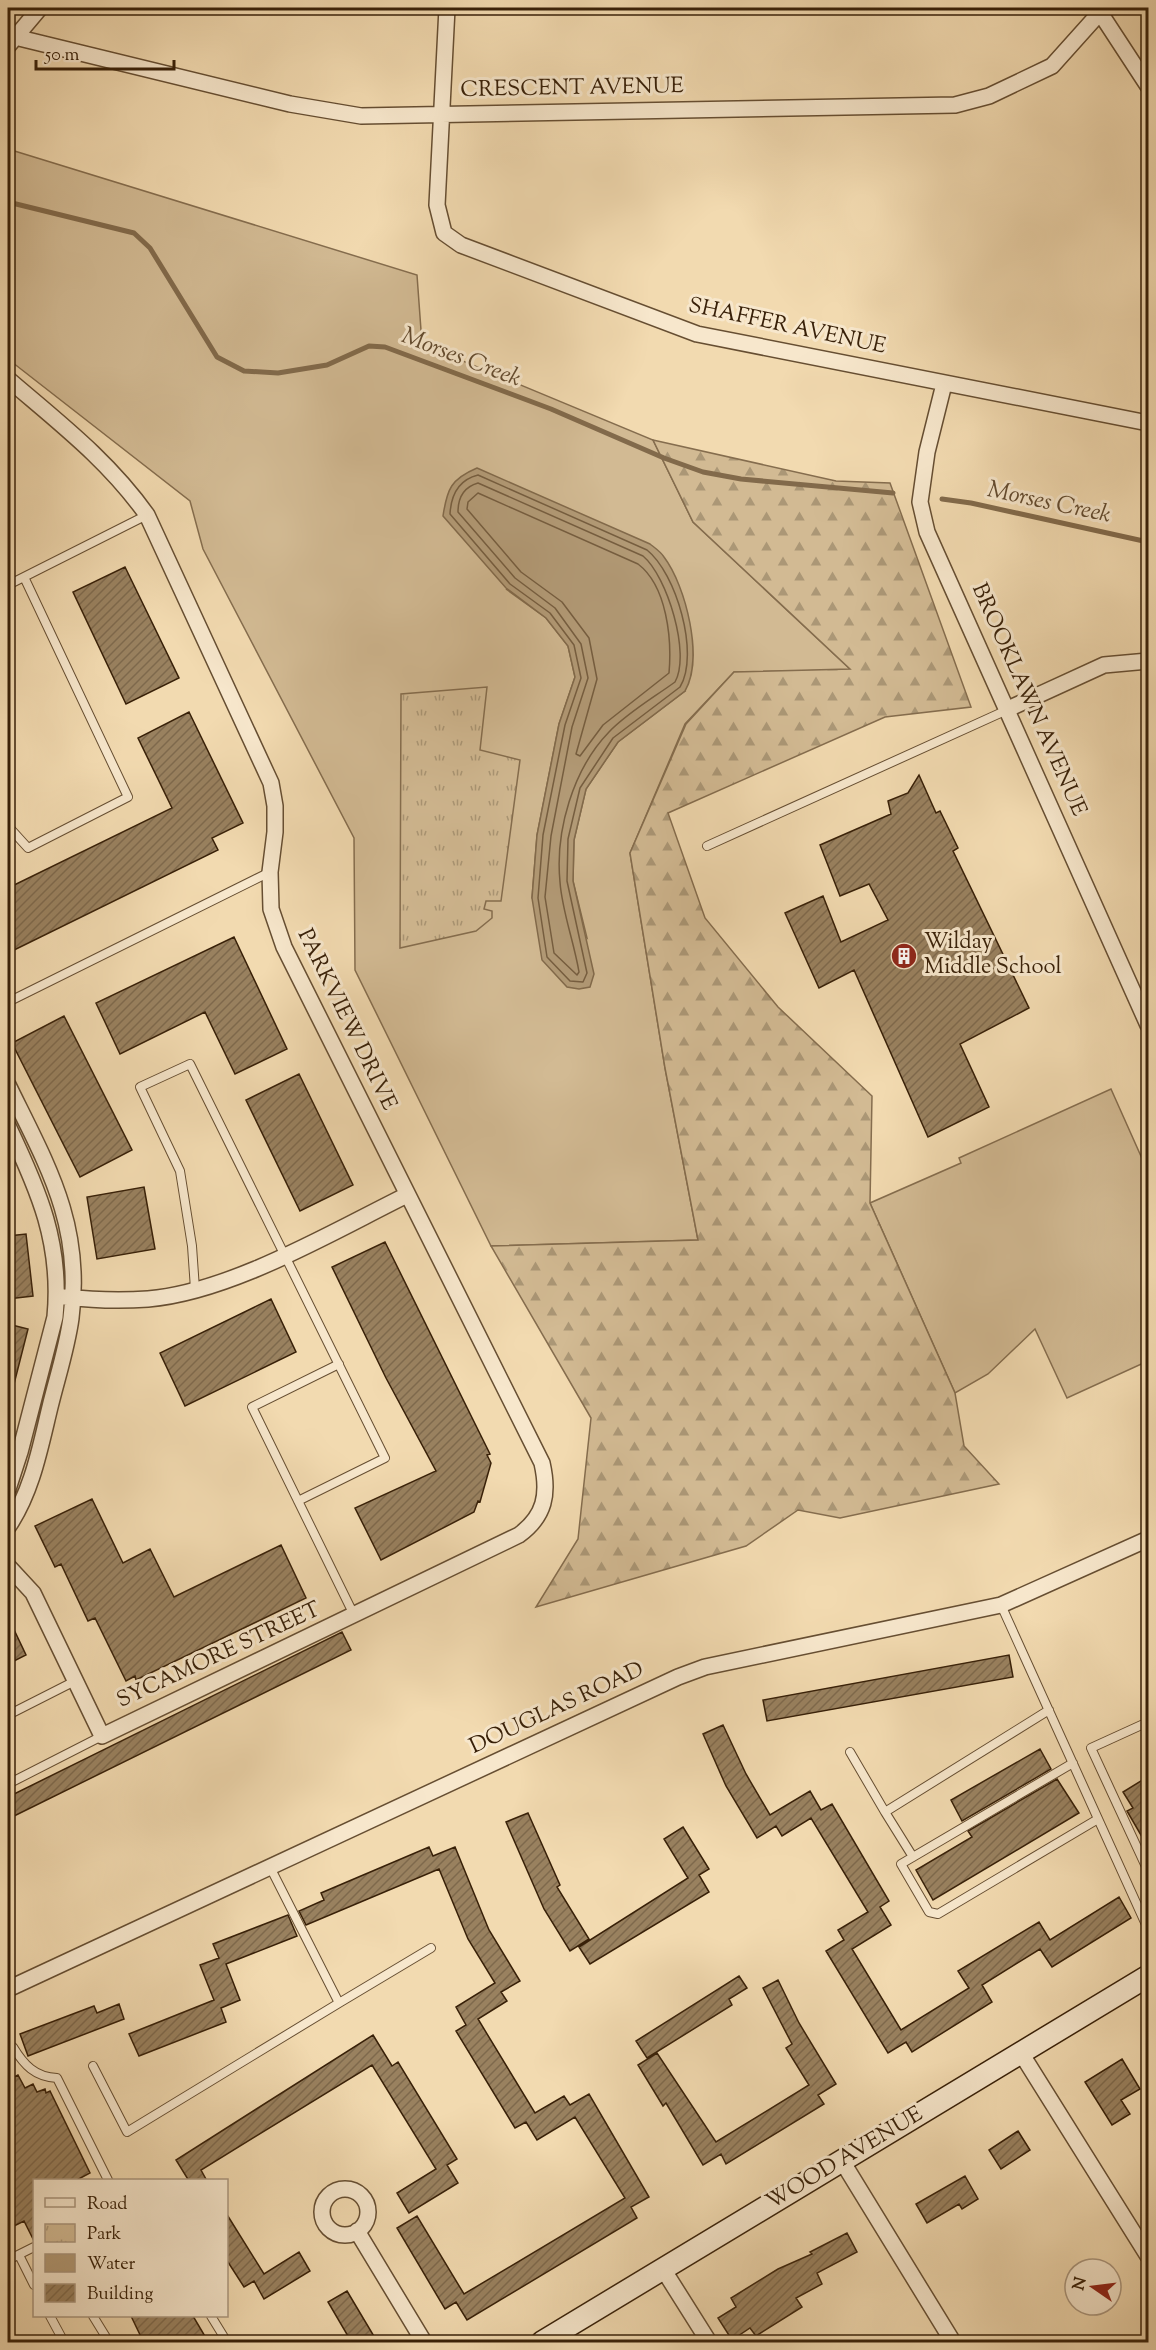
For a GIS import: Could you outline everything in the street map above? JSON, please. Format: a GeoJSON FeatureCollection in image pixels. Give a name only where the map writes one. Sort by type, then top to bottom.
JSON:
{"type":"FeatureCollection","features":[{"type":"Feature","properties":{"kind":"main road","name":"WOOD AVENUE"},"geometry":{"type":"LineString","coordinates":[[542,2343],[1149,1976]]}},
{"type":"Feature","properties":{"kind":"street"},"geometry":{"type":"LineString","coordinates":[[11,41],[40,8]]}},
{"type":"Feature","properties":{"kind":"street"},"geometry":{"type":"LineString","coordinates":[[440,114],[447,8]]}},
{"type":"Feature","properties":{"kind":"street"},"geometry":{"type":"LineString","coordinates":[[1100,9],[1149,86]]}},
{"type":"Feature","properties":{"kind":"street","name":"CRESCENT AVENUE"},"geometry":{"type":"LineString","coordinates":[[11,41],[290,104],[361,116],[955,105],[1010,87],[1052,66],[1100,9]]}},
{"type":"Feature","properties":{"kind":"street","name":"SHAFFER AVENUE"},"geometry":{"type":"LineString","coordinates":[[440,114],[437,205],[444,233],[461,245],[697,334],[1149,423]]}},
{"type":"Feature","properties":{"kind":"street","name":"PARKVIEW DRIVE"},"geometry":{"type":"LineString","coordinates":[[8,379],[95,452],[123,482],[147,514],[271,783],[275,806],[275,832],[270,872],[271,909],[284,947],[542,1463],[546,1483],[542,1507],[534,1524],[519,1535],[354,1616]]}},
{"type":"Feature","properties":{"kind":"street","name":"BROOKLAWN AVENUE"},"geometry":{"type":"LineString","coordinates":[[944,384],[927,452],[920,502],[927,532],[1149,1025]]}},
{"type":"Feature","properties":{"kind":"street"},"geometry":{"type":"LineString","coordinates":[[1008,709],[1104,665],[1149,661]]}},
{"type":"Feature","properties":{"kind":"street"},"geometry":{"type":"LineString","coordinates":[[8,1085],[50,1171],[64,1209],[72,1241],[73,1298],[70,1321],[37,1459],[27,1491],[8,1527]]}},
{"type":"Feature","properties":{"kind":"street"},"geometry":{"type":"LineString","coordinates":[[8,1126],[33,1178],[45,1211],[55,1262],[56,1297],[55,1317],[20,1452],[8,1489]]}},
{"type":"Feature","properties":{"kind":"street"},"geometry":{"type":"LineString","coordinates":[[56,1297],[148,1299],[195,1289],[238,1275],[407,1196]]}},
{"type":"Feature","properties":{"kind":"street","name":"DOUGLAS ROAD"},"geometry":{"type":"LineString","coordinates":[[8,1989],[678,1677],[705,1667],[1001,1605],[1149,1539]]}},
{"type":"Feature","properties":{"kind":"street"},"geometry":{"type":"LineString","coordinates":[[8,1566],[33,1593],[102,1736]]}},
{"type":"Feature","properties":{"kind":"street","name":"SYCAMORE STREET"},"geometry":{"type":"LineString","coordinates":[[102,1736],[354,1616]]}},
{"type":"Feature","properties":{"kind":"street"},"geometry":{"type":"LineString","coordinates":[[1021,2053],[1149,2256]]}},
{"type":"Feature","properties":{"kind":"street"},"geometry":{"type":"LineString","coordinates":[[842,2161],[953,2343]]}},
{"type":"Feature","properties":{"kind":"street"},"geometry":{"type":"LineString","coordinates":[[357,2231],[423,2343]]}},
{"type":"Feature","properties":{"kind":"street"},"geometry":{"type":"LineString","coordinates":[[663,2269],[708,2343]]}},
{"type":"Feature","properties":{"kind":"lane"},"geometry":{"type":"LineString","coordinates":[[8,585],[147,514]]}},
{"type":"Feature","properties":{"kind":"lane"},"geometry":{"type":"LineString","coordinates":[[8,826],[28,848],[128,797],[24,577]]}},
{"type":"Feature","properties":{"kind":"lane"},"geometry":{"type":"LineString","coordinates":[[707,846],[1008,709]]}},
{"type":"Feature","properties":{"kind":"lane"},"geometry":{"type":"LineString","coordinates":[[8,1002],[270,872]]}},
{"type":"Feature","properties":{"kind":"lane"},"geometry":{"type":"LineString","coordinates":[[195,1289],[192,1246],[180,1171],[140,1087],[190,1064],[385,1458],[298,1501]]}},
{"type":"Feature","properties":{"kind":"lane"},"geometry":{"type":"LineString","coordinates":[[339,1364],[252,1407],[354,1616]]}},
{"type":"Feature","properties":{"kind":"lane"},"geometry":{"type":"LineString","coordinates":[[1001,1605],[1149,1929]]}},
{"type":"Feature","properties":{"kind":"lane"},"geometry":{"type":"LineString","coordinates":[[8,1715],[75,1681]]}},
{"type":"Feature","properties":{"kind":"lane"},"geometry":{"type":"LineString","coordinates":[[885,1812],[1049,1710]]}},
{"type":"Feature","properties":{"kind":"lane"},"geometry":{"type":"LineString","coordinates":[[1149,1722],[1091,1748],[1149,1871]]}},
{"type":"Feature","properties":{"kind":"lane"},"geometry":{"type":"LineString","coordinates":[[8,1784],[102,1736]]}},
{"type":"Feature","properties":{"kind":"lane"},"geometry":{"type":"LineString","coordinates":[[850,1752],[913,1857]]}},
{"type":"Feature","properties":{"kind":"lane"},"geometry":{"type":"LineString","coordinates":[[1073,1763],[901,1864],[929,1912],[938,1914],[1098,1819]]}},
{"type":"Feature","properties":{"kind":"lane"},"geometry":{"type":"LineString","coordinates":[[270,1867],[339,2003]]}},
{"type":"Feature","properties":{"kind":"lane"},"geometry":{"type":"LineString","coordinates":[[93,2066],[127,2132],[431,1948]]}},
{"type":"Feature","properties":{"kind":"lane"},"geometry":{"type":"LineString","coordinates":[[14,2047],[24,2064],[35,2073],[45,2078],[57,2078],[107,2179]]}},
{"type":"Feature","properties":{"kind":"lane"},"geometry":{"type":"LineString","coordinates":[[8,2260],[33,2248]]}},
{"type":"Feature","properties":{"kind":"lane"},"geometry":{"type":"LineString","coordinates":[[19,2255],[33,2283]]}},
{"type":"Feature","properties":{"kind":"lane"},"geometry":{"type":"LineString","coordinates":[[51,2317],[64,2343]]}},
{"type":"Feature","properties":{"kind":"lane"},"geometry":{"type":"LineString","coordinates":[[94,2317],[109,2343]]}},
{"type":"Feature","properties":{"kind":"lane"},"geometry":{"type":"LineString","coordinates":[[212,2317],[227,2343]]}},
{"type":"Feature","properties":{"kind":"green space"},"geometry":{"type":"Polygon","coordinates":[[[8,149],[417,275],[422,344],[653,440],[693,522],[851,670],[734,672],[685,724],[630,853],[665,1068],[698,1240],[491,1246],[355,970],[354,838],[203,549],[190,501],[8,359],[8,149]],[[506,589],[546,618],[568,646],[575,677],[559,724],[537,835],[532,898],[587,938],[573,881],[574,840],[586,789],[618,742],[685,691],[506,589]]]}},
{"type":"Feature","properties":{"kind":"green space"},"geometry":{"type":"Polygon","coordinates":[[[653,440],[836,481],[890,483],[971,707],[885,717],[668,813],[705,918],[778,1007],[872,1096],[870,1203],[955,1393],[964,1446],[999,1484],[840,1518],[798,1510],[746,1546],[536,1607],[578,1539],[591,1418],[491,1246],[698,1240],[665,1068],[630,853],[686,724],[734,672],[850,669],[693,522],[653,440]]]}},
{"type":"Feature","properties":{"kind":"green space"},"geometry":{"type":"Polygon","coordinates":[[[487,687],[480,750],[520,760],[501,901],[486,901],[484,909],[492,911],[492,918],[476,931],[400,948],[401,694],[487,687]]]}},
{"type":"Feature","properties":{"kind":"green space"},"geometry":{"type":"Polygon","coordinates":[[[1111,1089],[1148,1172],[1148,1361],[1067,1398],[1035,1329],[988,1374],[955,1393],[870,1203],[961,1163],[959,1158],[1111,1089]]]}},
{"type":"Feature","properties":{"kind":"water"},"geometry":{"type":"Polygon","coordinates":[[[477,468],[650,544],[663,555],[672,570],[690,623],[693,661],[685,691],[618,742],[586,789],[574,840],[573,881],[594,974],[590,987],[579,989],[567,987],[542,960],[532,898],[537,835],[559,724],[575,677],[568,646],[546,618],[506,588],[443,516],[446,499],[452,486],[461,476],[477,468]]]}},
{"type":"Feature","properties":{"kind":"building"},"geometry":{"type":"Polygon","coordinates":[[[125,567],[179,678],[126,704],[73,592],[125,567]]]}},
{"type":"Feature","properties":{"kind":"building"},"geometry":{"type":"Polygon","coordinates":[[[189,712],[243,823],[212,838],[218,850],[8,953],[8,888],[172,808],[138,738],[189,712]]]}},
{"type":"Feature","properties":{"kind":"building","name":"Wilday Middle School"},"geometry":{"type":"Polygon","coordinates":[[[919,775],[936,813],[940,811],[958,848],[953,851],[1029,1008],[960,1044],[989,1107],[928,1137],[854,970],[819,988],[785,913],[823,896],[841,942],[888,920],[869,884],[840,896],[820,845],[891,814],[888,801],[908,793],[919,775]]]}},
{"type":"Feature","properties":{"kind":"building"},"geometry":{"type":"Polygon","coordinates":[[[234,937],[287,1049],[235,1074],[205,1012],[120,1054],[96,1003],[234,937]]]}},
{"type":"Feature","properties":{"kind":"building"},"geometry":{"type":"Polygon","coordinates":[[[64,1016],[132,1150],[80,1177],[12,1043],[64,1016]]]}},
{"type":"Feature","properties":{"kind":"building"},"geometry":{"type":"Polygon","coordinates":[[[299,1074],[353,1185],[300,1211],[246,1100],[299,1074]]]}},
{"type":"Feature","properties":{"kind":"building"},"geometry":{"type":"Polygon","coordinates":[[[144,1187],[155,1249],[97,1259],[87,1197],[144,1187]]]}},
{"type":"Feature","properties":{"kind":"building"},"geometry":{"type":"Polygon","coordinates":[[[26,1234],[33,1296],[8,1299],[8,1236],[26,1234]]]}},
{"type":"Feature","properties":{"kind":"building"},"geometry":{"type":"Polygon","coordinates":[[[385,1242],[490,1454],[487,1455],[491,1463],[480,1502],[478,1501],[474,1512],[381,1560],[355,1508],[436,1471],[386,1378],[332,1267],[385,1242]]]}},
{"type":"Feature","properties":{"kind":"building"},"geometry":{"type":"Polygon","coordinates":[[[271,1299],[296,1352],[185,1406],[160,1353],[271,1299]]]}},
{"type":"Feature","properties":{"kind":"building"},"geometry":{"type":"Polygon","coordinates":[[[8,1324],[28,1329],[13,1388],[8,1388],[8,1324]]]}},
{"type":"Feature","properties":{"kind":"building"},"geometry":{"type":"Polygon","coordinates":[[[92,1499],[123,1563],[150,1549],[174,1597],[281,1545],[306,1598],[136,1680],[135,1676],[126,1681],[95,1618],[88,1621],[61,1564],[55,1567],[35,1526],[92,1499]]]}},
{"type":"Feature","properties":{"kind":"building"},"geometry":{"type":"Polygon","coordinates":[[[8,1617],[26,1655],[8,1664],[8,1617]]]}},
{"type":"Feature","properties":{"kind":"building"},"geometry":{"type":"Polygon","coordinates":[[[342,1632],[351,1650],[8,1819],[8,1797],[342,1632]]]}},
{"type":"Feature","properties":{"kind":"building"},"geometry":{"type":"Polygon","coordinates":[[[1009,1655],[1013,1677],[767,1721],[763,1700],[1009,1655]]]}},
{"type":"Feature","properties":{"kind":"building"},"geometry":{"type":"Polygon","coordinates":[[[723,1725],[746,1774],[770,1815],[810,1791],[821,1810],[832,1804],[889,1901],[880,1907],[891,1925],[852,1949],[901,2030],[969,1988],[958,1971],[1039,1922],[1050,1940],[1119,1897],[1131,1918],[1052,1967],[1040,1949],[982,1985],[992,2002],[912,2052],[906,2042],[888,2053],[826,1951],[844,1940],[838,1930],[868,1912],[811,1818],[782,1836],[776,1826],[757,1838],[726,1786],[703,1734],[723,1725]]]}},
{"type":"Feature","properties":{"kind":"building"},"geometry":{"type":"Polygon","coordinates":[[[1040,1749],[1051,1769],[962,1821],[951,1800],[1040,1749]]]}},
{"type":"Feature","properties":{"kind":"building"},"geometry":{"type":"Polygon","coordinates":[[[1149,1776],[1149,1849],[1127,1811],[1133,1808],[1123,1792],[1149,1776]]]}},
{"type":"Feature","properties":{"kind":"building"},"geometry":{"type":"Polygon","coordinates":[[[1057,1779],[1079,1813],[933,1900],[916,1870],[972,1837],[968,1831],[1057,1779]]]}},
{"type":"Feature","properties":{"kind":"building"},"geometry":{"type":"Polygon","coordinates":[[[528,1813],[560,1885],[557,1887],[589,1939],[570,1951],[544,1909],[506,1822],[528,1813]]]}},
{"type":"Feature","properties":{"kind":"building"},"geometry":{"type":"Polygon","coordinates":[[[683,1827],[709,1869],[699,1875],[709,1892],[590,1964],[579,1947],[688,1878],[664,1839],[683,1827]]]}},
{"type":"Feature","properties":{"kind":"building"},"geometry":{"type":"Polygon","coordinates":[[[429,1847],[433,1856],[455,1847],[489,1930],[520,1981],[501,1992],[507,2001],[478,2019],[535,2113],[564,2096],[570,2105],[589,2094],[649,2197],[631,2207],[637,2218],[467,2320],[456,2302],[445,2309],[397,2228],[417,2216],[464,2294],[625,2198],[575,2117],[537,2140],[526,2122],[515,2128],[456,2031],[466,2025],[456,2007],[495,1983],[468,1939],[439,1869],[306,1925],[299,1911],[324,1900],[321,1893],[429,1847]]]}},
{"type":"Feature","properties":{"kind":"building"},"geometry":{"type":"Polygon","coordinates":[[[288,1915],[297,1936],[226,1964],[240,2000],[221,2008],[226,2022],[139,2056],[129,2034],[214,2000],[200,1965],[219,1958],[213,1944],[288,1915]]]}},
{"type":"Feature","properties":{"kind":"building"},"geometry":{"type":"Polygon","coordinates":[[[739,1976],[747,1988],[729,1999],[732,2005],[647,2058],[636,2041],[739,1976]]]}},
{"type":"Feature","properties":{"kind":"building"},"geometry":{"type":"Polygon","coordinates":[[[778,1980],[799,2023],[836,2084],[818,2095],[824,2104],[726,2164],[721,2154],[703,2165],[666,2103],[663,2106],[638,2065],[657,2053],[716,2142],[809,2085],[786,2048],[792,2044],[763,1988],[778,1980]]]}},
{"type":"Feature","properties":{"kind":"building"},"geometry":{"type":"Polygon","coordinates":[[[119,2004],[124,2019],[28,2056],[20,2034],[94,2006],[97,2013],[119,2004]]]}},
{"type":"Feature","properties":{"kind":"building"},"geometry":{"type":"Polygon","coordinates":[[[373,2035],[392,2066],[398,2062],[457,2159],[447,2165],[458,2183],[409,2213],[397,2193],[436,2169],[372,2065],[201,2170],[206,2179],[188,2179],[176,2160],[373,2035]]]}},
{"type":"Feature","properties":{"kind":"building"},"geometry":{"type":"Polygon","coordinates":[[[1122,2059],[1140,2089],[1121,2100],[1130,2114],[1112,2125],[1085,2082],[1122,2059]]]}},
{"type":"Feature","properties":{"kind":"building"},"geometry":{"type":"Polygon","coordinates":[[[18,2075],[25,2088],[33,2084],[37,2092],[45,2089],[46,2093],[50,2091],[90,2173],[79,2179],[33,2179],[33,2239],[24,2221],[8,2229],[8,2080],[18,2075]]]}},
{"type":"Feature","properties":{"kind":"building"},"geometry":{"type":"Polygon","coordinates":[[[1018,2131],[1030,2150],[1001,2169],[989,2150],[1018,2131]]]}},
{"type":"Feature","properties":{"kind":"building"},"geometry":{"type":"Polygon","coordinates":[[[965,2176],[978,2199],[962,2209],[959,2204],[927,2223],[916,2204],[965,2176]]]}},
{"type":"Feature","properties":{"kind":"building"},"geometry":{"type":"Polygon","coordinates":[[[228,2216],[264,2274],[299,2252],[310,2271],[264,2299],[254,2281],[244,2287],[228,2262],[228,2216]]]}},
{"type":"Feature","properties":{"kind":"building"},"geometry":{"type":"Polygon","coordinates":[[[847,2233],[857,2252],[817,2273],[822,2284],[796,2298],[802,2307],[756,2336],[750,2328],[732,2340],[718,2318],[736,2307],[731,2298],[778,2269],[812,2254],[810,2252],[847,2233]]]}},
{"type":"Feature","properties":{"kind":"building"},"geometry":{"type":"Polygon","coordinates":[[[347,2291],[378,2343],[352,2343],[328,2302],[347,2291]]]}},
{"type":"Feature","properties":{"kind":"building"},"geometry":{"type":"Polygon","coordinates":[[[131,2317],[194,2317],[209,2343],[144,2343],[131,2317]]]}},
{"type":"Feature","properties":{"kind":"waterway","name":"Morses Creek"},"geometry":{"type":"LineString","coordinates":[[8,202],[134,233],[150,248],[217,357],[244,371],[278,373],[327,365],[369,346],[385,347],[551,409],[664,458],[703,472],[741,479],[893,493]]}},
{"type":"Feature","properties":{"kind":"waterway","name":"Morses Creek"},"geometry":{"type":"LineString","coordinates":[[942,499],[971,503],[1148,542]]}},
{"type":"Feature","properties":{"kind":"place","name":"Wilday Middle School"},"geometry":{"type":"Point","coordinates":[904,956]}}]}
